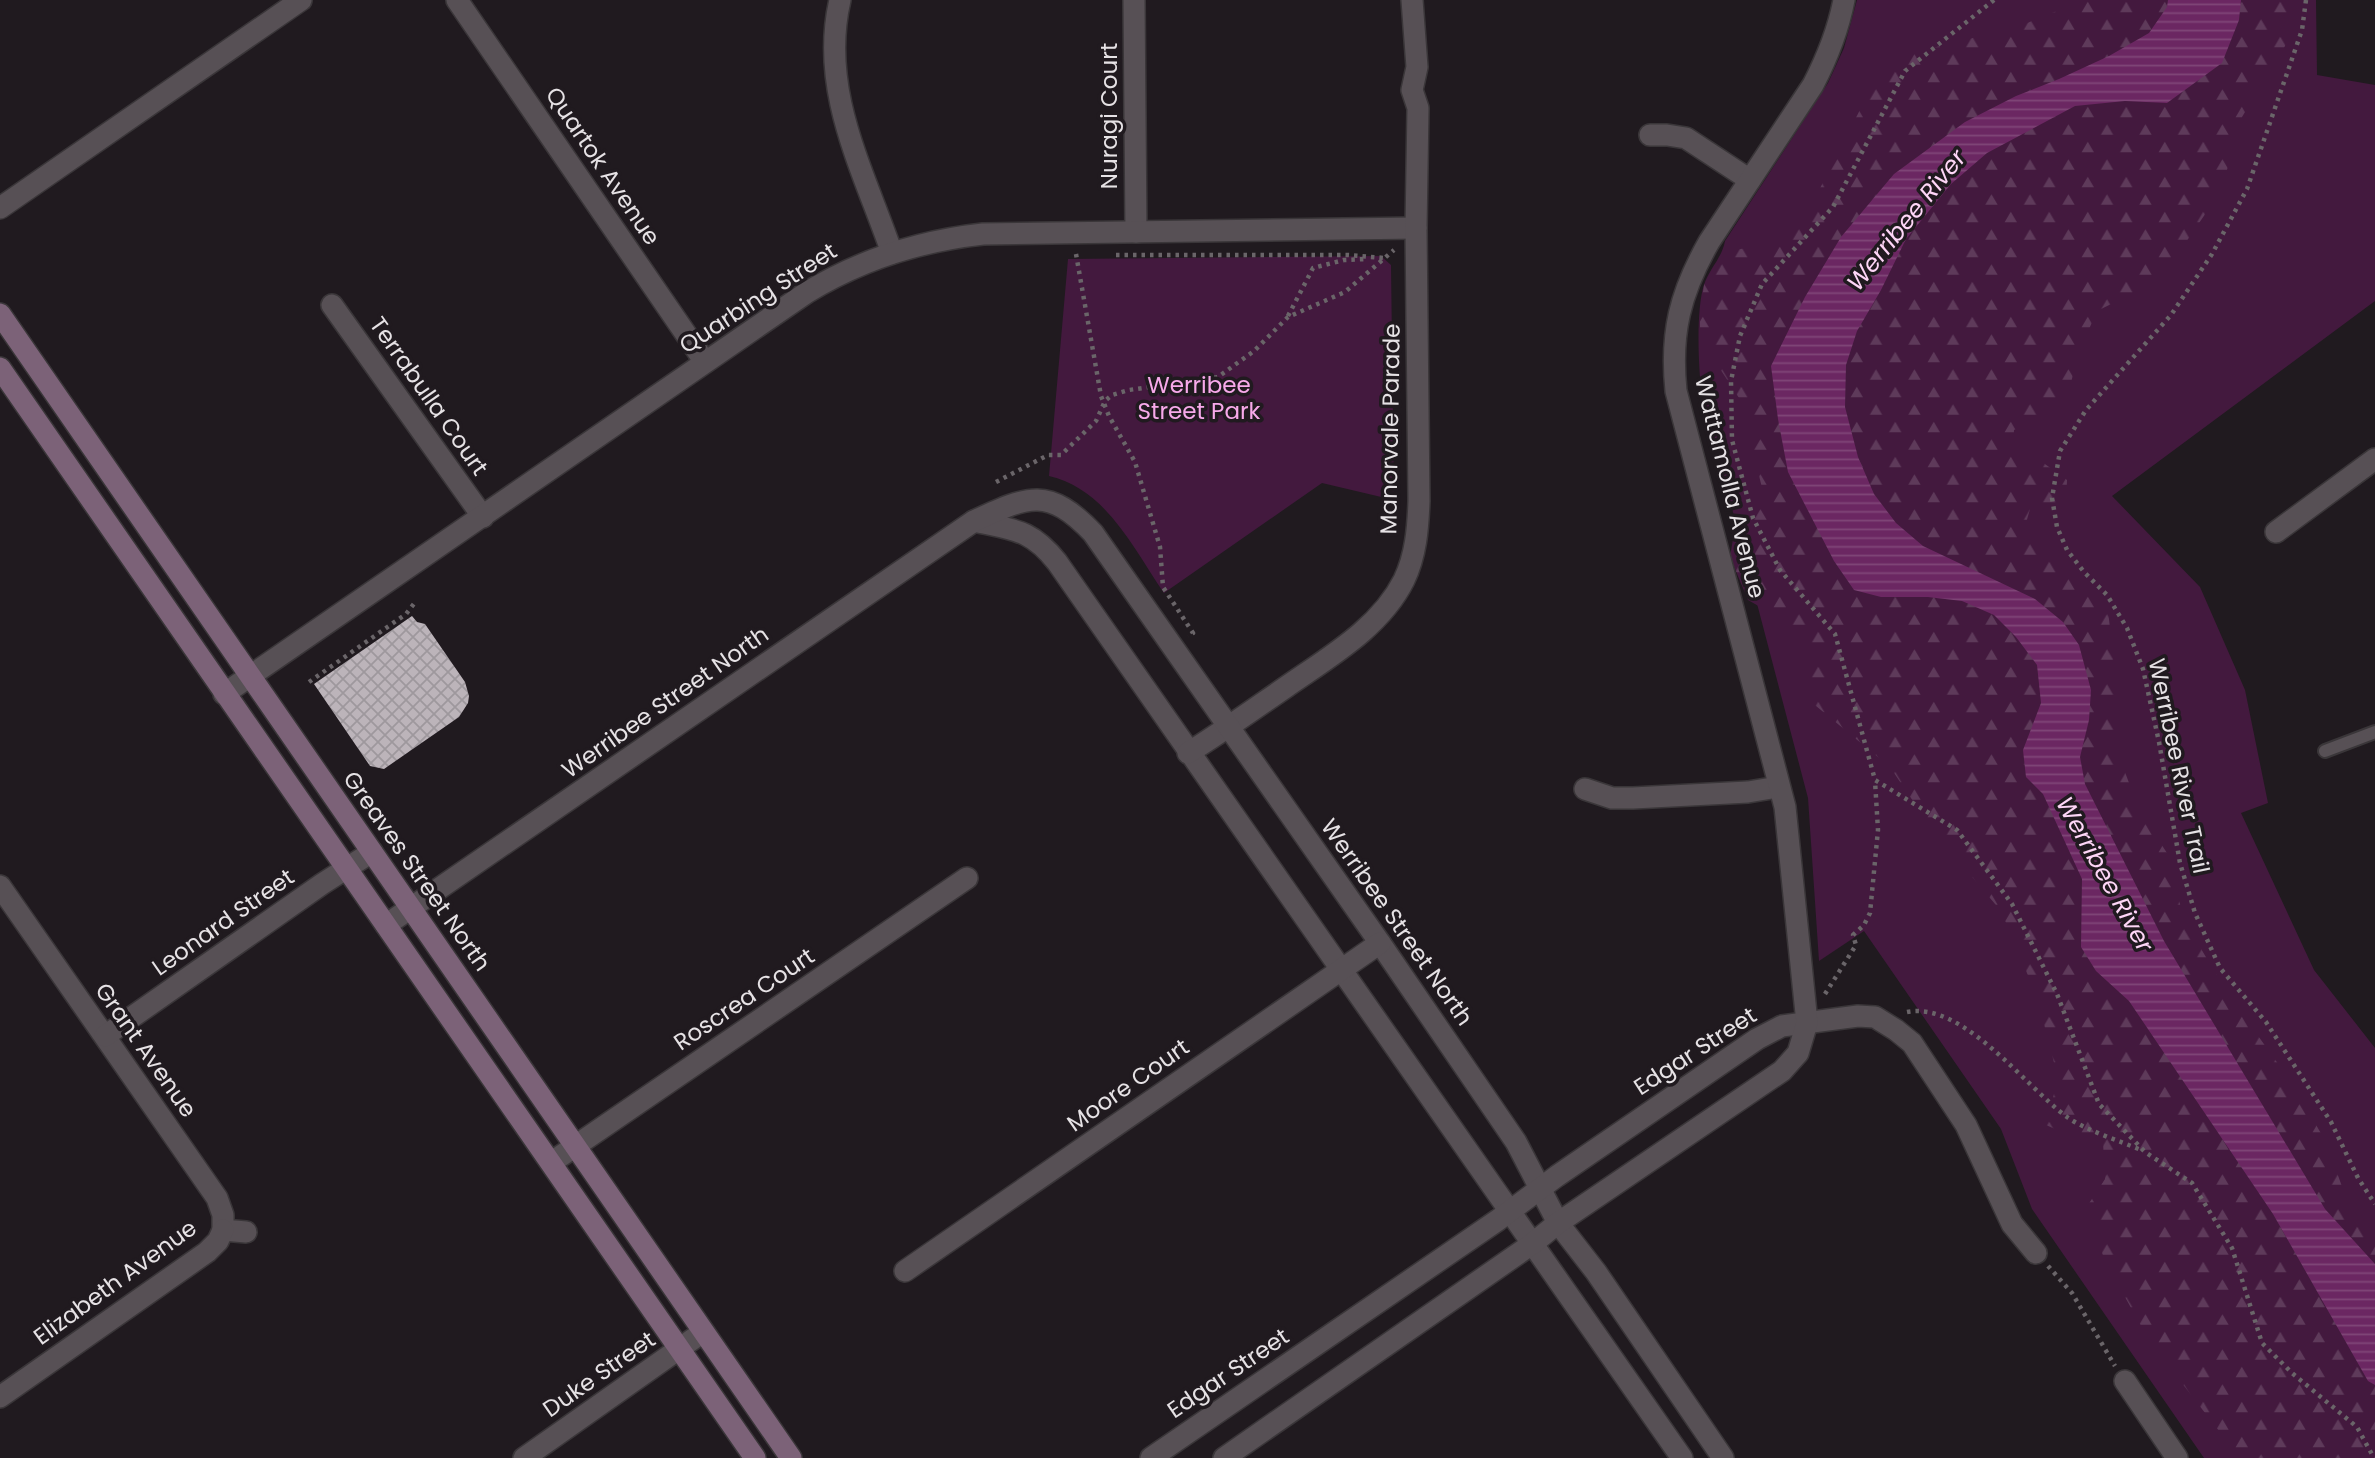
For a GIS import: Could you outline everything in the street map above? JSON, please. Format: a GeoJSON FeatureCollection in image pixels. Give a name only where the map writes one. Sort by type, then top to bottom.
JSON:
{"type":"FeatureCollection","features":[{"type":"Feature","properties":{"kind":"street"},"geometry":{"type":"LineString","coordinates":[[0,208],[301,0]]}},
{"type":"Feature","properties":{"kind":"street"},"geometry":{"type":"LineString","coordinates":[[840,0],[834,25],[835,77],[843,118],[892,253]]}},
{"type":"Feature","properties":{"kind":"street","name":"Nuragi Court"},"geometry":{"type":"LineString","coordinates":[[1134,0],[1136,232]]}},
{"type":"Feature","properties":{"kind":"street","name":"Manorvale Parade"},"geometry":{"type":"LineString","coordinates":[[1188,753],[1230,727],[1345,646],[1372,623],[1403,581],[1412,558],[1418,531],[1419,501],[1416,228],[1418,108],[1412,90],[1417,67],[1412,0]]}},
{"type":"Feature","properties":{"kind":"street","name":"Wattamolla Avenue"},"geometry":{"type":"LineString","coordinates":[[1807,1023],[1784,807],[1676,391],[1675,330],[1682,298],[1695,267],[1813,85],[1838,27],[1844,0]]}},
{"type":"Feature","properties":{"kind":"street","name":"Quartok Avenue"},"geometry":{"type":"LineString","coordinates":[[468,4],[705,362]]}},
{"type":"Feature","properties":{"kind":"street"},"geometry":{"type":"LineString","coordinates":[[1650,135],[1686,138],[1750,180]]}},
{"type":"Feature","properties":{"kind":"street","name":"Quarbing Street"},"geometry":{"type":"LineString","coordinates":[[224,694],[705,362],[833,276],[857,265],[892,253],[964,236],[1063,232],[1416,228]]}},
{"type":"Feature","properties":{"kind":"street","name":"Terrabulla Court"},"geometry":{"type":"LineString","coordinates":[[332,305],[483,517]]}},
{"type":"Feature","properties":{"kind":"street","name":"Greaves Street North"},"geometry":{"type":"LineString","coordinates":[[0,314],[791,1458]]}},
{"type":"Feature","properties":{"kind":"street"},"geometry":{"type":"LineString","coordinates":[[0,368],[755,1458]]}},
{"type":"Feature","properties":{"kind":"street"},"geometry":{"type":"LineString","coordinates":[[2276,532],[2375,459]]}},
{"type":"Feature","properties":{"kind":"street","name":"Werribee Street North"},"geometry":{"type":"LineString","coordinates":[[386,925],[974,521],[1018,501],[1044,501],[1060,505],[1074,513],[1093,533],[1230,727],[1516,1142],[1558,1223],[1595,1272],[1723,1458]]}},
{"type":"Feature","properties":{"kind":"street"},"geometry":{"type":"LineString","coordinates":[[974,521],[1016,530],[1041,542],[1682,1458]]}},
{"type":"Feature","properties":{"kind":"street"},"geometry":{"type":"LineString","coordinates":[[1585,789],[1612,798],[1633,798],[1748,792],[1778,787]]}},
{"type":"Feature","properties":{"kind":"street","name":"Leonard Street"},"geometry":{"type":"LineString","coordinates":[[105,1036],[372,852]]}},
{"type":"Feature","properties":{"kind":"street","name":"Roscrea Court"},"geometry":{"type":"LineString","coordinates":[[552,1162],[967,878]]}},
{"type":"Feature","properties":{"kind":"street","name":"Grant Avenue"},"geometry":{"type":"LineString","coordinates":[[2,893],[217,1198],[223,1215],[223,1230]]}},
{"type":"Feature","properties":{"kind":"street","name":"Moore Court"},"geometry":{"type":"LineString","coordinates":[[905,1271],[1380,943]]}},
{"type":"Feature","properties":{"kind":"street","name":"Edgar Street"},"geometry":{"type":"LineString","coordinates":[[1151,1458],[1757,1039],[1782,1026],[1858,1016],[1875,1017]]}},
{"type":"Feature","properties":{"kind":"street"},"geometry":{"type":"LineString","coordinates":[[1875,1017],[1912,1043],[1966,1125],[2012,1224],[2036,1253]]}},
{"type":"Feature","properties":{"kind":"street"},"geometry":{"type":"LineString","coordinates":[[1224,1458],[1532,1244],[1558,1223],[1783,1071],[1798,1053],[1807,1023]]}},
{"type":"Feature","properties":{"kind":"street"},"geometry":{"type":"LineString","coordinates":[[223,1230],[246,1232]]}},
{"type":"Feature","properties":{"kind":"street","name":"Elizabeth Avenue"},"geometry":{"type":"LineString","coordinates":[[0,1397],[207,1252],[218,1241],[223,1230]]}},
{"type":"Feature","properties":{"kind":"street","name":"Duke Street"},"geometry":{"type":"LineString","coordinates":[[524,1458],[703,1332]]}},
{"type":"Feature","properties":{"kind":"street"},"geometry":{"type":"LineString","coordinates":[[2125,1381],[2177,1458]]}},
{"type":"Feature","properties":{"kind":"lane"},"geometry":{"type":"LineString","coordinates":[[2325,751],[2375,732]]}},
{"type":"Feature","properties":{"kind":"path"},"geometry":{"type":"LineString","coordinates":[[1807,1023],[1856,944],[1853,935],[1864,925],[1870,913],[1878,830],[1875,780],[1835,634],[1780,570],[1753,518],[1732,440],[1731,381],[1740,336],[1762,284],[1833,207],[1905,72],[1994,0]]}},
{"type":"Feature","properties":{"kind":"path","name":"Werribee River Trail"},"geometry":{"type":"LineString","coordinates":[[2306,0],[2302,30],[2247,189],[2212,254],[2171,315],[2086,410],[2060,451],[2052,498],[2057,527],[2067,550],[2106,595],[2127,628],[2143,669],[2180,863],[2195,913],[2220,968],[2266,1022],[2331,1122],[2358,1178],[2375,1204]]}},
{"type":"Feature","properties":{"kind":"path"},"geometry":{"type":"LineString","coordinates":[[1288,317],[1345,292],[1416,228]]}},
{"type":"Feature","properties":{"kind":"path"},"geometry":{"type":"LineString","coordinates":[[1063,232],[1062,253],[1076,254],[1101,396],[1135,463],[1160,547],[1163,587],[1193,633],[1172,647]]}},
{"type":"Feature","properties":{"kind":"path"},"geometry":{"type":"LineString","coordinates":[[1109,253],[1122,256],[1348,255],[1384,258]]}},
{"type":"Feature","properties":{"kind":"path"},"geometry":{"type":"LineString","coordinates":[[996,482],[1048,455],[1061,455],[1096,421],[1105,401],[1112,395],[1129,390],[1219,377],[1254,351],[1288,317],[1313,268],[1344,260],[1384,258]]}},
{"type":"Feature","properties":{"kind":"path"},"geometry":{"type":"LineString","coordinates":[[309,682],[406,614],[416,601]]}},
{"type":"Feature","properties":{"kind":"path"},"geometry":{"type":"LineString","coordinates":[[1875,780],[1957,830],[2012,904],[2057,994],[2099,1104],[2145,1152]]}},
{"type":"Feature","properties":{"kind":"path"},"geometry":{"type":"LineString","coordinates":[[1875,1017],[1913,1010],[1936,1014],[1954,1022],[1994,1050],[2067,1118],[2145,1152],[2192,1183],[2232,1248],[2262,1343],[2292,1373],[2357,1427],[2374,1458]]}},
{"type":"Feature","properties":{"kind":"path"},"geometry":{"type":"LineString","coordinates":[[2036,1253],[2072,1293],[2125,1381]]}},
{"type":"Feature","properties":{"kind":"green space"},"geometry":{"type":"Polygon","coordinates":[[[1857,0],[2316,0],[2317,75],[2375,85],[2375,301],[2112,496],[2200,587],[2245,690],[2268,803],[2241,813],[2314,970],[2375,1048],[2375,1458],[2204,1458],[2032,1209],[2001,1129],[1864,931],[1819,961],[1808,798],[1702,394],[1699,323],[1701,295],[1706,279],[1725,241],[1828,83],[1844,48],[1857,0]]]}},
{"type":"Feature","properties":{"kind":"green space"},"geometry":{"type":"Polygon","coordinates":[[[2084,0],[2298,0],[2285,46],[2242,117],[2221,191],[2160,280],[2097,311],[2078,354],[2068,395],[2042,417],[2014,430],[2013,445],[2067,480],[2066,504],[2030,509],[2022,537],[2063,568],[2108,610],[2115,675],[2117,751],[2140,812],[2167,853],[2184,920],[2226,991],[2291,1082],[2326,1142],[2354,1220],[2375,1239],[2375,1458],[2240,1458],[2150,1342],[2105,1261],[2086,1208],[2105,1179],[2103,1142],[2082,1141],[2046,1125],[2058,1078],[2037,997],[2001,911],[1934,832],[1890,767],[1810,701],[1806,633],[1748,600],[1730,557],[1736,521],[1763,492],[1741,401],[1700,338],[1704,285],[1723,252],[1764,245],[1813,202],[1866,98],[1904,55],[2017,27],[2084,0]]]}},
{"type":"Feature","properties":{"kind":"green space","name":"Werribee Street Park"},"geometry":{"type":"Polygon","coordinates":[[[1381,256],[1391,265],[1394,500],[1322,483],[1164,593],[1129,540],[1102,507],[1087,493],[1049,476],[1068,259],[1381,256]]]}},
{"type":"Feature","properties":{"kind":"water","name":"Werribee River"},"geometry":{"type":"Polygon","coordinates":[[[2168,0],[2241,0],[2239,20],[2222,63],[2167,103],[2125,101],[2075,106],[1987,153],[1951,184],[1906,239],[1857,331],[1846,365],[1845,407],[1858,457],[1874,494],[1896,523],[1923,546],[2035,599],[2063,622],[2079,645],[2091,690],[2089,720],[2080,757],[2085,784],[2164,941],[2325,1209],[2375,1264],[2375,1385],[2368,1381],[2273,1214],[2129,1001],[2096,971],[2081,947],[2082,879],[2043,794],[2026,777],[2023,750],[2041,703],[2037,665],[2016,637],[1994,615],[1962,601],[1928,597],[1881,597],[1854,590],[1834,561],[1788,472],[1778,419],[1771,366],[1805,297],[1841,237],[1894,174],[1965,122],[2016,96],[2109,56],[2149,33],[2167,7],[2168,0]]]}},
{"type":"Feature","properties":{"kind":"building"},"geometry":{"type":"Polygon","coordinates":[[[412,616],[417,622],[425,624],[465,682],[468,703],[459,717],[384,769],[370,766],[314,684],[412,616]]]}}]}
